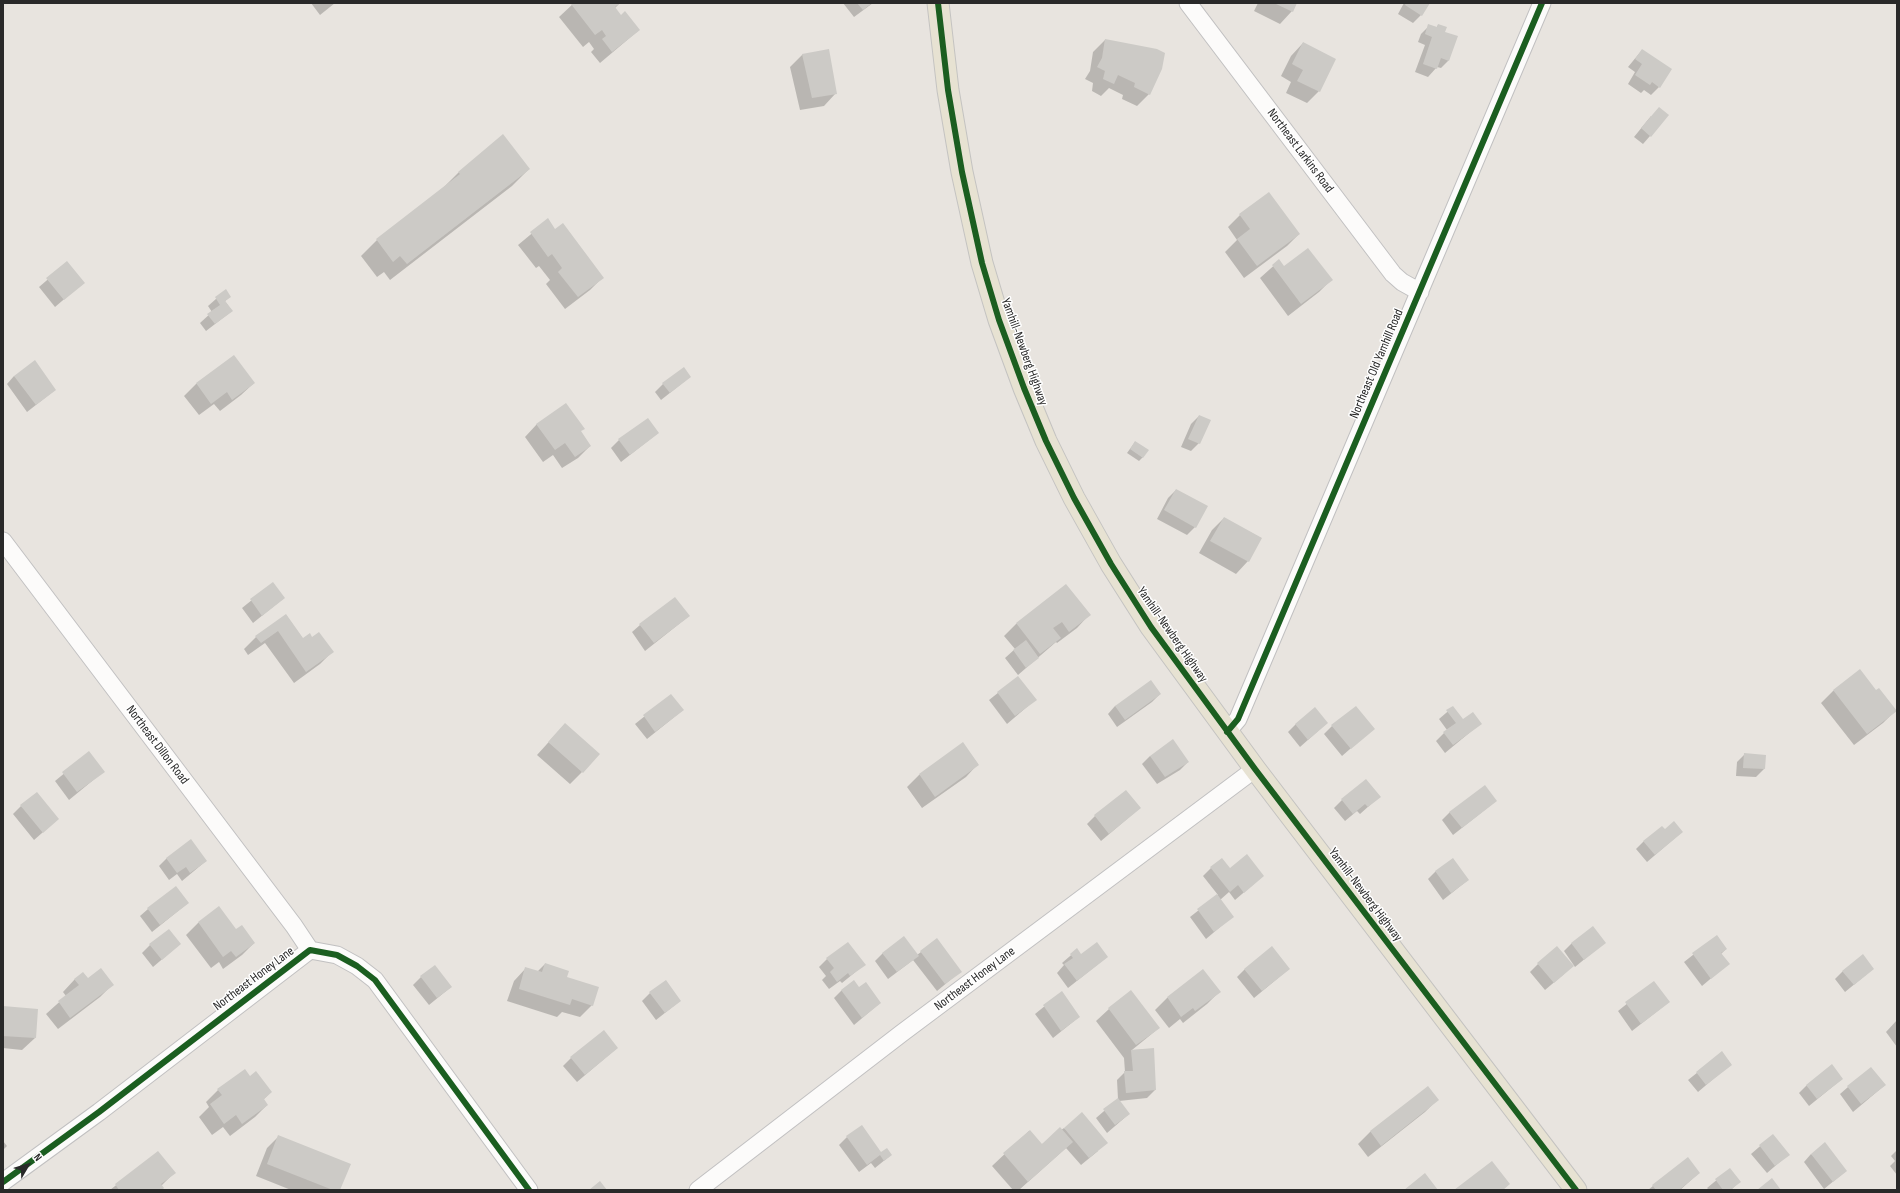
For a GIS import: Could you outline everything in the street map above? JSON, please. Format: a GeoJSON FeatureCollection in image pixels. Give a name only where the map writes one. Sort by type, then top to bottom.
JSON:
{"type":"FeatureCollection","features":[{"type":"Feature","properties":{"kind":"main road","name":"Yamhill-Newberg Highway"},"geometry":{"type":"LineString","coordinates":[[938,3],[948,90],[970,215],[999,320],[1024,388],[1049,448],[1074,498],[1111,564],[1151,627],[1227,732],[1576,1190]]}},
{"type":"Feature","properties":{"kind":"street","name":"Northeast Larkins Road"},"geometry":{"type":"LineString","coordinates":[[1188,3],[1392,274],[1402,282],[1420,292]]}},
{"type":"Feature","properties":{"kind":"street","name":"Northeast Old Yamhill Road"},"geometry":{"type":"LineString","coordinates":[[1227,732],[1238,719],[1542,3]]}},
{"type":"Feature","properties":{"kind":"street","name":"Northeast Dillon Road"},"geometry":{"type":"LineString","coordinates":[[3,540],[294,926],[310,950]]}},
{"type":"Feature","properties":{"kind":"street","name":"Northeast Honey Lane"},"geometry":{"type":"LineString","coordinates":[[698,1190],[906,1031],[1255,769]]}},
{"type":"Feature","properties":{"kind":"street","name":"Northeast Honey Lane"},"geometry":{"type":"LineString","coordinates":[[3,1182],[98,1112],[310,950],[337,955],[357,966],[375,980],[529,1190]]}},
{"type":"Feature","properties":{"kind":"building"},"geometry":{"type":"Polygon","coordinates":[[[620,3],[615,7],[621,15],[625,11],[640,30],[612,52],[602,39],[606,36],[602,30],[595,35],[571,4],[620,3]]]}},
{"type":"Feature","properties":{"kind":"building"},"geometry":{"type":"Polygon","coordinates":[[[857,3],[872,3],[863,10],[857,3]]]}},
{"type":"Feature","properties":{"kind":"building"},"geometry":{"type":"Polygon","coordinates":[[[1274,3],[1297,3],[1293,12],[1274,3]]]}},
{"type":"Feature","properties":{"kind":"building"},"geometry":{"type":"Polygon","coordinates":[[[1406,3],[1430,3],[1422,16],[1405,5],[1406,3]]]}},
{"type":"Feature","properties":{"kind":"building"},"geometry":{"type":"Polygon","coordinates":[[[1428,24],[1437,27],[1438,24],[1447,27],[1445,32],[1458,36],[1449,61],[1441,58],[1437,69],[1423,64],[1432,37],[1425,34],[1428,24]]]}},
{"type":"Feature","properties":{"kind":"building"},"geometry":{"type":"Polygon","coordinates":[[[1105,39],[1157,49],[1165,53],[1162,69],[1150,95],[1134,87],[1135,83],[1118,75],[1114,84],[1103,79],[1105,71],[1097,67],[1102,58],[1105,39]]]}},
{"type":"Feature","properties":{"kind":"building"},"geometry":{"type":"Polygon","coordinates":[[[1303,42],[1336,59],[1320,92],[1297,81],[1303,70],[1292,64],[1303,42]]]}},
{"type":"Feature","properties":{"kind":"building"},"geometry":{"type":"Polygon","coordinates":[[[829,49],[837,94],[812,98],[802,54],[829,49]]]}},
{"type":"Feature","properties":{"kind":"building"},"geometry":{"type":"Polygon","coordinates":[[[1642,49],[1672,69],[1660,88],[1652,82],[1650,85],[1635,75],[1642,64],[1635,59],[1642,49]]]}},
{"type":"Feature","properties":{"kind":"building"},"geometry":{"type":"Polygon","coordinates":[[[1659,107],[1669,115],[1651,137],[1641,128],[1659,107]]]}},
{"type":"Feature","properties":{"kind":"building"},"geometry":{"type":"Polygon","coordinates":[[[503,134],[530,169],[407,264],[400,256],[393,262],[376,239],[460,174],[458,172],[503,134]]]}},
{"type":"Feature","properties":{"kind":"building"},"geometry":{"type":"Polygon","coordinates":[[[1269,192],[1300,234],[1257,266],[1237,239],[1250,229],[1239,214],[1269,192]]]}},
{"type":"Feature","properties":{"kind":"building"},"geometry":{"type":"Polygon","coordinates":[[[548,218],[555,229],[563,223],[604,278],[578,297],[558,272],[562,268],[552,254],[548,257],[530,232],[548,218]]]}},
{"type":"Feature","properties":{"kind":"building"},"geometry":{"type":"Polygon","coordinates":[[[1308,248],[1333,280],[1301,304],[1272,265],[1279,259],[1284,266],[1308,248]]]}},
{"type":"Feature","properties":{"kind":"building"},"geometry":{"type":"Polygon","coordinates":[[[67,261],[85,283],[64,300],[46,278],[67,261]]]}},
{"type":"Feature","properties":{"kind":"building"},"geometry":{"type":"Polygon","coordinates":[[[226,289],[231,297],[225,301],[233,311],[215,324],[207,314],[220,305],[215,297],[226,289]]]}},
{"type":"Feature","properties":{"kind":"building"},"geometry":{"type":"Polygon","coordinates":[[[234,355],[255,383],[232,400],[227,392],[211,404],[196,383],[234,355]]]}},
{"type":"Feature","properties":{"kind":"building"},"geometry":{"type":"Polygon","coordinates":[[[35,360],[56,390],[36,405],[14,376],[35,360]]]}},
{"type":"Feature","properties":{"kind":"building"},"geometry":{"type":"Polygon","coordinates":[[[684,367],[691,377],[670,393],[662,383],[684,367]]]}},
{"type":"Feature","properties":{"kind":"building"},"geometry":{"type":"Polygon","coordinates":[[[566,403],[585,429],[581,431],[591,446],[575,457],[565,443],[555,450],[536,424],[566,403]]]}},
{"type":"Feature","properties":{"kind":"building"},"geometry":{"type":"Polygon","coordinates":[[[1199,415],[1211,420],[1200,444],[1188,439],[1199,415]]]}},
{"type":"Feature","properties":{"kind":"building"},"geometry":{"type":"Polygon","coordinates":[[[648,418],[659,433],[630,455],[618,439],[648,418]]]}},
{"type":"Feature","properties":{"kind":"building"},"geometry":{"type":"Polygon","coordinates":[[[1135,441],[1149,450],[1143,458],[1130,449],[1135,441]]]}},
{"type":"Feature","properties":{"kind":"building"},"geometry":{"type":"Polygon","coordinates":[[[1176,489],[1208,506],[1196,528],[1164,510],[1176,489]]]}},
{"type":"Feature","properties":{"kind":"building"},"geometry":{"type":"Polygon","coordinates":[[[1224,517],[1262,538],[1249,562],[1210,541],[1224,517]]]}},
{"type":"Feature","properties":{"kind":"building"},"geometry":{"type":"Polygon","coordinates":[[[273,582],[285,598],[262,616],[250,599],[273,582]]]}},
{"type":"Feature","properties":{"kind":"building"},"geometry":{"type":"Polygon","coordinates":[[[1066,584],[1091,615],[1069,632],[1062,622],[1053,628],[1061,638],[1040,654],[1016,623],[1066,584]]]}},
{"type":"Feature","properties":{"kind":"building"},"geometry":{"type":"Polygon","coordinates":[[[675,597],[690,616],[654,643],[639,624],[675,597]]]}},
{"type":"Feature","properties":{"kind":"building"},"geometry":{"type":"Polygon","coordinates":[[[286,614],[303,638],[310,633],[312,637],[319,632],[334,652],[306,672],[278,631],[261,643],[255,636],[286,614]]]}},
{"type":"Feature","properties":{"kind":"building"},"geometry":{"type":"Polygon","coordinates":[[[1026,640],[1039,658],[1026,668],[1013,650],[1026,640]]]}},
{"type":"Feature","properties":{"kind":"building"},"geometry":{"type":"Polygon","coordinates":[[[1860,669],[1876,690],[1879,688],[1897,711],[1867,734],[1833,690],[1860,669]]]}},
{"type":"Feature","properties":{"kind":"building"},"geometry":{"type":"Polygon","coordinates":[[[1018,676],[1037,700],[1015,716],[997,692],[1018,676]]]}},
{"type":"Feature","properties":{"kind":"building"},"geometry":{"type":"Polygon","coordinates":[[[1151,680],[1161,694],[1125,720],[1115,706],[1151,680]]]}},
{"type":"Feature","properties":{"kind":"building"},"geometry":{"type":"Polygon","coordinates":[[[671,694],[684,710],[655,732],[643,715],[671,694]]]}},
{"type":"Feature","properties":{"kind":"building"},"geometry":{"type":"Polygon","coordinates":[[[1356,706],[1375,729],[1351,749],[1331,725],[1356,706]]]}},
{"type":"Feature","properties":{"kind":"building"},"geometry":{"type":"Polygon","coordinates":[[[1453,706],[1463,719],[1473,712],[1482,724],[1453,745],[1443,732],[1456,723],[1446,710],[1453,706]]]}},
{"type":"Feature","properties":{"kind":"building"},"geometry":{"type":"Polygon","coordinates":[[[1315,707],[1328,723],[1308,740],[1295,724],[1315,707]]]}},
{"type":"Feature","properties":{"kind":"building"},"geometry":{"type":"Polygon","coordinates":[[[565,723],[600,754],[583,773],[548,742],[565,723]]]}},
{"type":"Feature","properties":{"kind":"building"},"geometry":{"type":"Polygon","coordinates":[[[1173,739],[1189,762],[1165,777],[1150,756],[1173,739]]]}},
{"type":"Feature","properties":{"kind":"building"},"geometry":{"type":"Polygon","coordinates":[[[963,742],[979,765],[935,797],[919,774],[963,742]]]}},
{"type":"Feature","properties":{"kind":"building"},"geometry":{"type":"Polygon","coordinates":[[[89,751],[105,772],[77,792],[62,772],[89,751]]]}},
{"type":"Feature","properties":{"kind":"building"},"geometry":{"type":"Polygon","coordinates":[[[1744,753],[1766,755],[1765,769],[1743,768],[1744,753]]]}},
{"type":"Feature","properties":{"kind":"building"},"geometry":{"type":"Polygon","coordinates":[[[1366,779],[1381,797],[1368,807],[1365,804],[1353,814],[1341,799],[1366,779]]]}},
{"type":"Feature","properties":{"kind":"building"},"geometry":{"type":"Polygon","coordinates":[[[1485,785],[1497,801],[1462,828],[1449,812],[1485,785]]]}},
{"type":"Feature","properties":{"kind":"building"},"geometry":{"type":"Polygon","coordinates":[[[1126,790],[1141,808],[1109,834],[1094,815],[1126,790]]]}},
{"type":"Feature","properties":{"kind":"building"},"geometry":{"type":"Polygon","coordinates":[[[37,792],[59,819],[43,833],[20,805],[37,792]]]}},
{"type":"Feature","properties":{"kind":"building"},"geometry":{"type":"Polygon","coordinates":[[[1674,821],[1683,832],[1655,855],[1643,841],[1662,826],[1665,829],[1674,821]]]}},
{"type":"Feature","properties":{"kind":"building"},"geometry":{"type":"Polygon","coordinates":[[[191,839],[207,861],[190,873],[186,867],[177,873],[166,858],[191,839]]]}},
{"type":"Feature","properties":{"kind":"building"},"geometry":{"type":"Polygon","coordinates":[[[1247,854],[1264,876],[1244,893],[1238,885],[1230,892],[1210,867],[1222,858],[1230,868],[1247,854]]]}},
{"type":"Feature","properties":{"kind":"building"},"geometry":{"type":"Polygon","coordinates":[[[1453,858],[1469,880],[1451,893],[1435,871],[1453,858]]]}},
{"type":"Feature","properties":{"kind":"building"},"geometry":{"type":"Polygon","coordinates":[[[176,886],[189,903],[160,925],[147,908],[176,886]]]}},
{"type":"Feature","properties":{"kind":"building"},"geometry":{"type":"Polygon","coordinates":[[[1217,894],[1234,917],[1214,932],[1197,909],[1217,894]]]}},
{"type":"Feature","properties":{"kind":"building"},"geometry":{"type":"Polygon","coordinates":[[[219,906],[236,929],[242,925],[255,943],[236,957],[231,951],[223,957],[198,922],[219,906]]]}},
{"type":"Feature","properties":{"kind":"building"},"geometry":{"type":"Polygon","coordinates":[[[1593,926],[1606,943],[1584,960],[1571,943],[1593,926]]]}},
{"type":"Feature","properties":{"kind":"building"},"geometry":{"type":"Polygon","coordinates":[[[169,929],[181,944],[162,960],[149,944],[169,929]]]}},
{"type":"Feature","properties":{"kind":"building"},"geometry":{"type":"Polygon","coordinates":[[[1717,935],[1727,949],[1721,953],[1730,964],[1711,979],[1692,953],[1717,935]]]}},
{"type":"Feature","properties":{"kind":"building"},"geometry":{"type":"Polygon","coordinates":[[[904,936],[919,956],[897,972],[882,953],[904,936]]]}},
{"type":"Feature","properties":{"kind":"building"},"geometry":{"type":"Polygon","coordinates":[[[937,938],[962,972],[945,984],[920,951],[937,938]]]}},
{"type":"Feature","properties":{"kind":"building"},"geometry":{"type":"Polygon","coordinates":[[[848,942],[866,965],[850,976],[848,973],[837,982],[830,972],[834,968],[826,958],[848,942]]]}},
{"type":"Feature","properties":{"kind":"building"},"geometry":{"type":"Polygon","coordinates":[[[1097,942],[1108,957],[1077,981],[1064,964],[1073,958],[1070,954],[1077,948],[1081,954],[1097,942]]]}},
{"type":"Feature","properties":{"kind":"building"},"geometry":{"type":"Polygon","coordinates":[[[1272,946],[1290,969],[1262,991],[1244,969],[1272,946]]]}},
{"type":"Feature","properties":{"kind":"building"},"geometry":{"type":"Polygon","coordinates":[[[1557,946],[1574,966],[1554,983],[1537,963],[1557,946]]]}},
{"type":"Feature","properties":{"kind":"building"},"geometry":{"type":"Polygon","coordinates":[[[1863,954],[1874,969],[1854,985],[1842,971],[1863,954]]]}},
{"type":"Feature","properties":{"kind":"building"},"geometry":{"type":"Polygon","coordinates":[[[545,963],[569,971],[567,977],[599,987],[593,1006],[572,999],[570,1005],[519,989],[525,967],[542,972],[545,963]]]}},
{"type":"Feature","properties":{"kind":"building"},"geometry":{"type":"Polygon","coordinates":[[[435,965],[452,987],[437,998],[420,976],[435,965]]]}},
{"type":"Feature","properties":{"kind":"building"},"geometry":{"type":"Polygon","coordinates":[[[101,968],[114,985],[70,1018],[58,1001],[79,985],[74,979],[83,972],[88,978],[101,968]]]}},
{"type":"Feature","properties":{"kind":"building"},"geometry":{"type":"Polygon","coordinates":[[[1203,969],[1221,992],[1195,1011],[1193,1008],[1181,1017],[1167,997],[1203,969]]]}},
{"type":"Feature","properties":{"kind":"building"},"geometry":{"type":"Polygon","coordinates":[[[666,980],[681,1001],[665,1013],[649,992],[666,980]]]}},
{"type":"Feature","properties":{"kind":"building"},"geometry":{"type":"Polygon","coordinates":[[[854,980],[859,987],[866,982],[881,1003],[862,1018],[841,990],[854,980]]]}},
{"type":"Feature","properties":{"kind":"building"},"geometry":{"type":"Polygon","coordinates":[[[1654,981],[1670,1002],[1641,1024],[1625,1002],[1654,981]]]}},
{"type":"Feature","properties":{"kind":"building"},"geometry":{"type":"Polygon","coordinates":[[[1131,990],[1160,1028],[1136,1045],[1108,1008],[1131,990]]]}},
{"type":"Feature","properties":{"kind":"building"},"geometry":{"type":"Polygon","coordinates":[[[1062,991],[1080,1017],[1061,1031],[1043,1005],[1062,991]]]}},
{"type":"Feature","properties":{"kind":"building"},"geometry":{"type":"Polygon","coordinates":[[[3,1006],[38,1009],[36,1038],[3,1036],[3,1006]]]}},
{"type":"Feature","properties":{"kind":"building"},"geometry":{"type":"Polygon","coordinates":[[[604,1030],[618,1048],[585,1075],[570,1057],[604,1030]]]}},
{"type":"Feature","properties":{"kind":"building"},"geometry":{"type":"Polygon","coordinates":[[[1154,1048],[1156,1090],[1126,1093],[1124,1071],[1133,1071],[1131,1050],[1154,1048]]]}},
{"type":"Feature","properties":{"kind":"building"},"geometry":{"type":"Polygon","coordinates":[[[1722,1051],[1732,1065],[1706,1085],[1696,1072],[1722,1051]]]}},
{"type":"Feature","properties":{"kind":"building"},"geometry":{"type":"Polygon","coordinates":[[[1832,1064],[1843,1079],[1817,1099],[1806,1085],[1832,1064]]]}},
{"type":"Feature","properties":{"kind":"building"},"geometry":{"type":"Polygon","coordinates":[[[1871,1067],[1886,1085],[1861,1104],[1847,1086],[1871,1067]]]}},
{"type":"Feature","properties":{"kind":"building"},"geometry":{"type":"Polygon","coordinates":[[[245,1069],[250,1076],[256,1071],[272,1092],[264,1099],[268,1105],[242,1124],[236,1115],[224,1124],[210,1104],[222,1095],[217,1089],[245,1069]]]}},
{"type":"Feature","properties":{"kind":"building"},"geometry":{"type":"Polygon","coordinates":[[[1428,1086],[1439,1100],[1381,1146],[1370,1131],[1428,1086]]]}},
{"type":"Feature","properties":{"kind":"building"},"geometry":{"type":"Polygon","coordinates":[[[1118,1098],[1130,1114],[1115,1125],[1103,1109],[1118,1098]]]}},
{"type":"Feature","properties":{"kind":"building"},"geometry":{"type":"Polygon","coordinates":[[[1082,1112],[1108,1143],[1089,1158],[1064,1128],[1082,1112]]]}},
{"type":"Feature","properties":{"kind":"building"},"geometry":{"type":"Polygon","coordinates":[[[862,1125],[881,1152],[887,1148],[892,1155],[884,1161],[880,1155],[867,1165],[846,1136],[862,1125]]]}},
{"type":"Feature","properties":{"kind":"building"},"geometry":{"type":"Polygon","coordinates":[[[1060,1127],[1073,1142],[1028,1182],[1003,1153],[1030,1130],[1042,1144],[1060,1127]]]}},
{"type":"Feature","properties":{"kind":"building"},"geometry":{"type":"Polygon","coordinates":[[[1773,1134],[1790,1155],[1775,1166],[1759,1145],[1773,1134]]]}},
{"type":"Feature","properties":{"kind":"building"},"geometry":{"type":"Polygon","coordinates":[[[278,1135],[351,1164],[340,1190],[333,1190],[267,1164],[278,1135]]]}},
{"type":"Feature","properties":{"kind":"building"},"geometry":{"type":"Polygon","coordinates":[[[1825,1142],[1847,1171],[1833,1182],[1811,1154],[1825,1142]]]}},
{"type":"Feature","properties":{"kind":"building"},"geometry":{"type":"Polygon","coordinates":[[[158,1151],[176,1173],[161,1184],[164,1188],[162,1190],[119,1190],[115,1184],[158,1151]]]}},
{"type":"Feature","properties":{"kind":"building"},"geometry":{"type":"Polygon","coordinates":[[[1688,1157],[1700,1173],[1679,1190],[1656,1190],[1652,1185],[1688,1157]]]}},
{"type":"Feature","properties":{"kind":"building"},"geometry":{"type":"Polygon","coordinates":[[[1492,1161],[1510,1184],[1503,1190],[1454,1190],[1492,1161]]]}},
{"type":"Feature","properties":{"kind":"building"},"geometry":{"type":"Polygon","coordinates":[[[1730,1168],[1741,1182],[1730,1190],[1723,1190],[1715,1179],[1730,1168]]]}},
{"type":"Feature","properties":{"kind":"building"},"geometry":{"type":"Polygon","coordinates":[[[1425,1173],[1438,1190],[1404,1190],[1425,1173]]]}},
{"type":"Feature","properties":{"kind":"building"},"geometry":{"type":"Polygon","coordinates":[[[1772,1178],[1781,1190],[1757,1190],[1772,1178]]]}},
{"type":"Feature","properties":{"kind":"building"},"geometry":{"type":"Polygon","coordinates":[[[600,1181],[607,1190],[589,1190],[600,1181]]]}},
{"type":"Feature","properties":{"kind":"cycle path"},"geometry":{"type":"LineString","coordinates":[[938,3],[948,90],[962,172],[982,263],[999,320],[1024,388],[1046,441],[1074,498],[1111,564],[1151,627],[1255,769],[1576,1190]]}},
{"type":"Feature","properties":{"kind":"cycle path"},"geometry":{"type":"LineString","coordinates":[[1227,732],[1238,719],[1542,3]]}},
{"type":"Feature","properties":{"kind":"cycle path"},"geometry":{"type":"LineString","coordinates":[[3,1182],[99,1112],[310,950],[337,955],[357,966],[375,980],[529,1190]]}}]}
